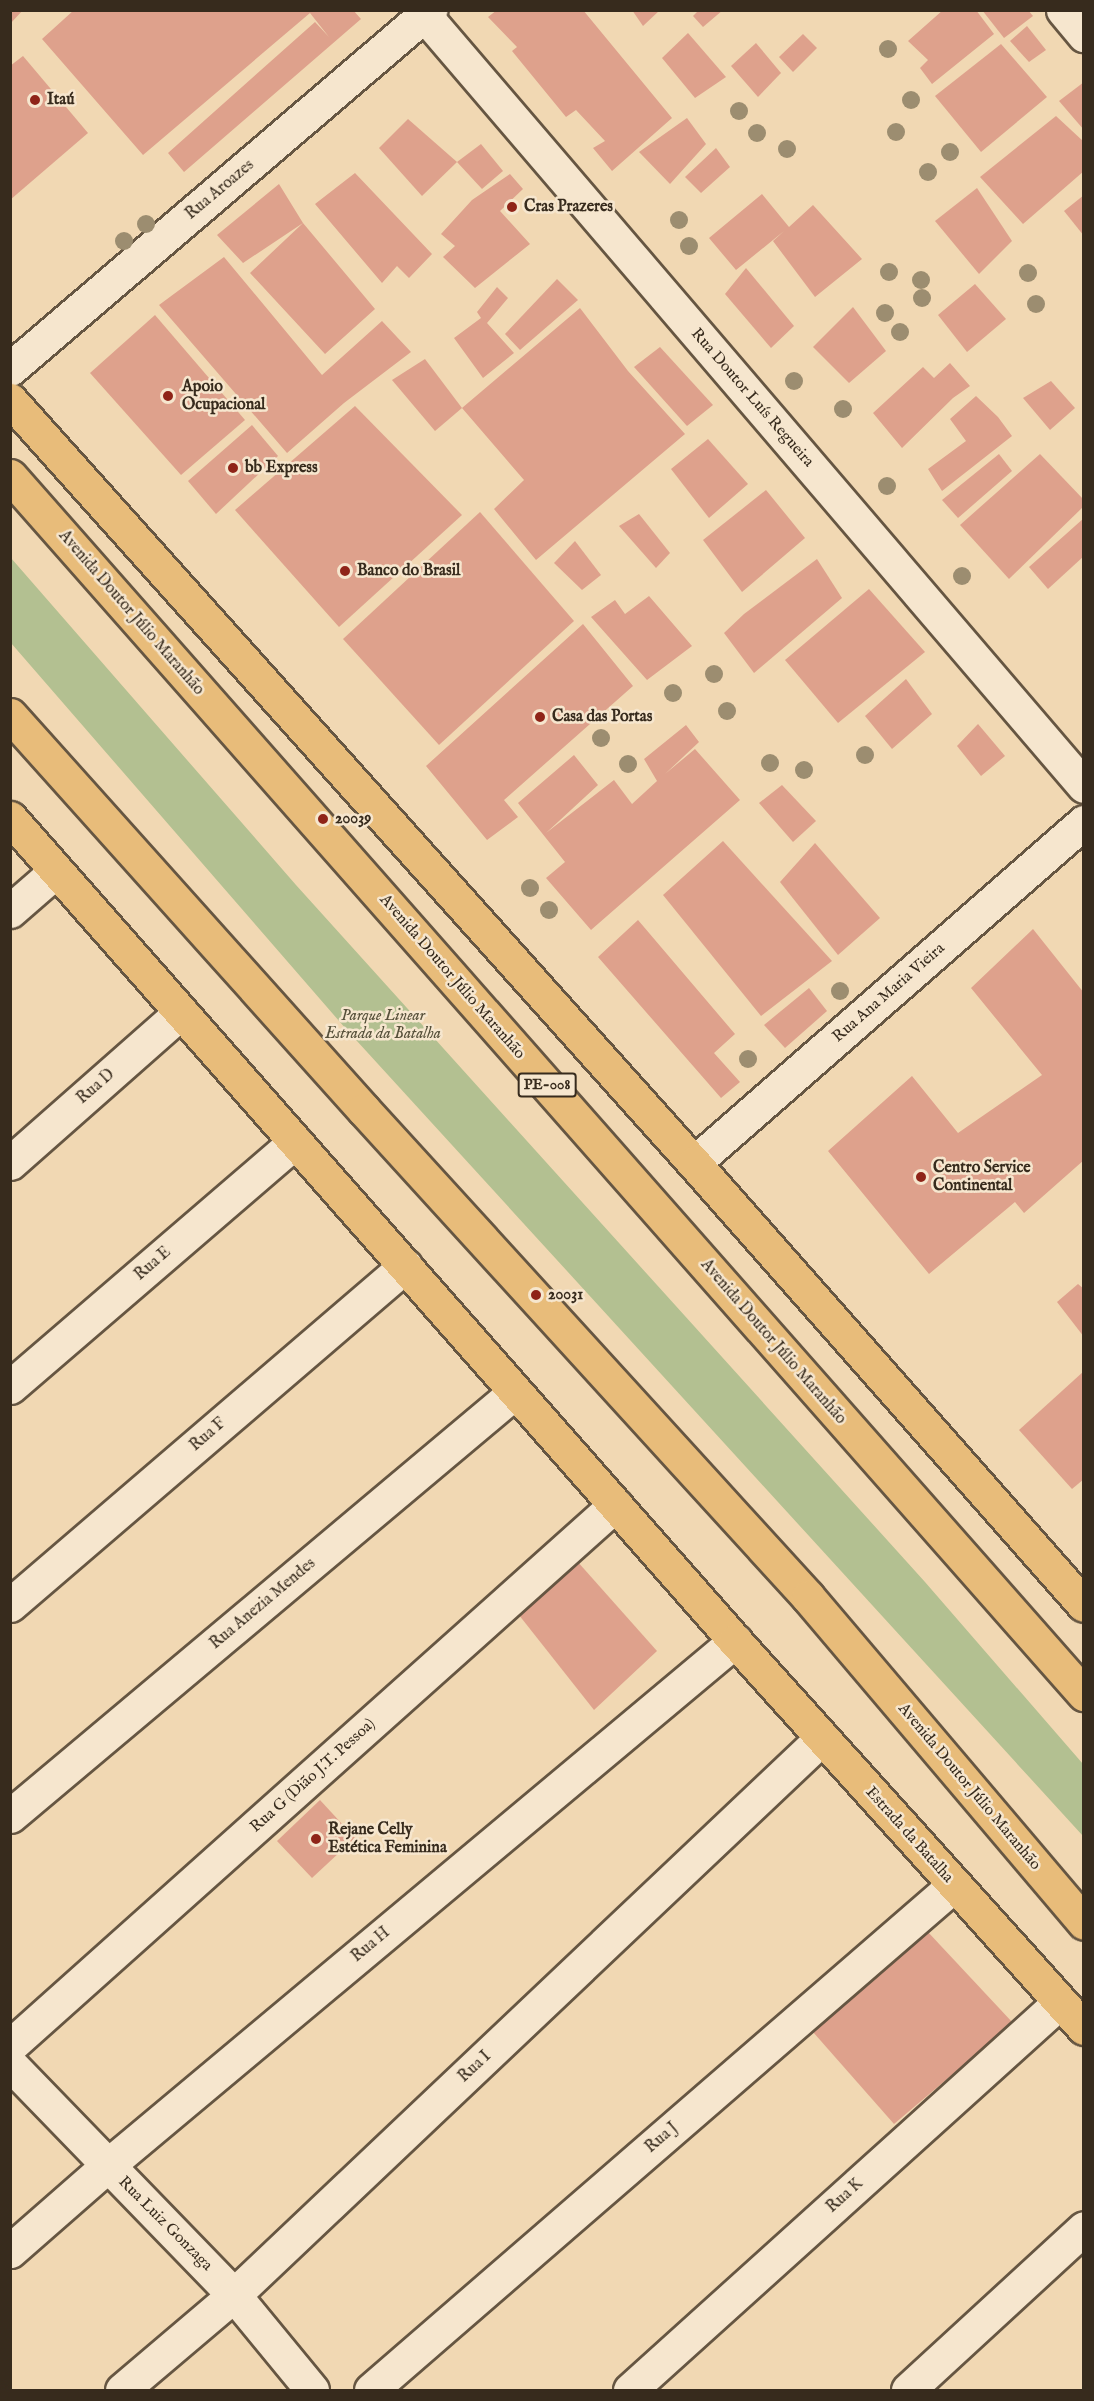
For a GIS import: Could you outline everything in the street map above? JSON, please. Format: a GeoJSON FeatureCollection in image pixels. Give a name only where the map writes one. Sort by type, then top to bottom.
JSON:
{"type":"FeatureCollection","features":[{"type":"Feature","properties":{"kind":"main road"},"geometry":{"type":"LineString","coordinates":[[10,400],[694,1163],[1083,1605]]}},
{"type":"Feature","properties":{"kind":"main road","name":"Avenida Doutor Júlio Maranhão"},"geometry":{"type":"LineString","coordinates":[[10,476],[1083,1694]]}},
{"type":"Feature","properties":{"kind":"main road","name":"Avenida Doutor Júlio Maranhão"},"geometry":{"type":"LineString","coordinates":[[10,715],[364,1110],[808,1597],[1083,1923]]}},
{"type":"Feature","properties":{"kind":"main road"},"geometry":{"type":"LineString","coordinates":[[10,818],[735,1641]]}},
{"type":"Feature","properties":{"kind":"main road","name":"Estrada da Batalha"},"geometry":{"type":"LineString","coordinates":[[735,1641],[1083,2028]]}},
{"type":"Feature","properties":{"kind":"street"},"geometry":{"type":"LineString","coordinates":[[1063,10],[1083,35]]}},
{"type":"Feature","properties":{"kind":"street","name":"Rua Aroazes"},"geometry":{"type":"LineString","coordinates":[[10,369],[425,12]]}},
{"type":"Feature","properties":{"kind":"street","name":"Rua Doutor Luís Regueira"},"geometry":{"type":"LineString","coordinates":[[425,12],[1083,786]]}},
{"type":"Feature","properties":{"kind":"street","name":"Rua Ana Maria Vieira"},"geometry":{"type":"LineString","coordinates":[[694,1163],[1083,822]]}},
{"type":"Feature","properties":{"kind":"street"},"geometry":{"type":"LineString","coordinates":[[10,911],[56,870]]}},
{"type":"Feature","properties":{"kind":"street","name":"Rua D"},"geometry":{"type":"LineString","coordinates":[[10,1163],[181,1012]]}},
{"type":"Feature","properties":{"kind":"street","name":"Rua E"},"geometry":{"type":"LineString","coordinates":[[10,1387],[295,1142]]}},
{"type":"Feature","properties":{"kind":"street","name":"Rua F"},"geometry":{"type":"LineString","coordinates":[[10,1605],[405,1266]]}},
{"type":"Feature","properties":{"kind":"street","name":"Rua Anezia Mendes"},"geometry":{"type":"LineString","coordinates":[[10,1816],[515,1392]]}},
{"type":"Feature","properties":{"kind":"street","name":"Rua G (Dião J.T. Pessoa)"},"geometry":{"type":"LineString","coordinates":[[10,2046],[615,1505]]}},
{"type":"Feature","properties":{"kind":"street","name":"Rua H"},"geometry":{"type":"LineString","coordinates":[[10,2251],[107,2166],[735,1641]]}},
{"type":"Feature","properties":{"kind":"street","name":"Rua I"},"geometry":{"type":"LineString","coordinates":[[122,2391],[234,2295],[822,1738]]}},
{"type":"Feature","properties":{"kind":"street","name":"Rua J"},"geometry":{"type":"LineString","coordinates":[[371,2391],[954,1885]]}},
{"type":"Feature","properties":{"kind":"street","name":"Rua K"},"geometry":{"type":"LineString","coordinates":[[630,2391],[1060,2002]]}},
{"type":"Feature","properties":{"kind":"street","name":"Rua Luiz Gonzaga"},"geometry":{"type":"LineString","coordinates":[[10,2064],[234,2295],[312,2391]]}},
{"type":"Feature","properties":{"kind":"street"},"geometry":{"type":"LineString","coordinates":[[908,2391],[1083,2228]]}},
{"type":"Feature","properties":{"kind":"green space","name":"Parque Linear Estrada da Batalha"},"geometry":{"type":"Polygon","coordinates":[[[11,558],[296,885],[925,1582],[1083,1764],[1083,1836],[346,1029],[11,643],[11,558]]]}},
{"type":"Feature","properties":{"kind":"building"},"geometry":{"type":"Polygon","coordinates":[[[10,10],[23,10],[10,24],[10,10]]]}},
{"type":"Feature","properties":{"kind":"building"},"geometry":{"type":"Polygon","coordinates":[[[74,10],[353,10],[361,19],[184,172],[168,153],[315,22],[329,37],[310,13],[143,155],[42,39],[74,10]]]}},
{"type":"Feature","properties":{"kind":"building"},"geometry":{"type":"Polygon","coordinates":[[[497,10],[583,10],[672,118],[612,171],[593,148],[605,141],[576,110],[566,117],[512,51],[517,47],[488,17],[497,10]]]}},
{"type":"Feature","properties":{"kind":"building"},"geometry":{"type":"Polygon","coordinates":[[[632,10],[660,10],[643,26],[632,10]]]}},
{"type":"Feature","properties":{"kind":"building"},"geometry":{"type":"Polygon","coordinates":[[[699,10],[723,10],[703,27],[693,16],[699,10]]]}},
{"type":"Feature","properties":{"kind":"building"},"geometry":{"type":"Polygon","coordinates":[[[943,10],[976,10],[994,34],[932,84],[920,68],[928,60],[908,41],[943,10]]]}},
{"type":"Feature","properties":{"kind":"building"},"geometry":{"type":"Polygon","coordinates":[[[982,10],[1028,10],[1033,16],[1004,38],[982,10]]]}},
{"type":"Feature","properties":{"kind":"building"},"geometry":{"type":"Polygon","coordinates":[[[1027,26],[1046,50],[1029,62],[1010,41],[1027,26]]]}},
{"type":"Feature","properties":{"kind":"building"},"geometry":{"type":"Polygon","coordinates":[[[688,33],[726,77],[695,98],[662,58],[688,33]]]}},
{"type":"Feature","properties":{"kind":"building"},"geometry":{"type":"Polygon","coordinates":[[[803,34],[817,48],[793,72],[779,57],[803,34]]]}},
{"type":"Feature","properties":{"kind":"building"},"geometry":{"type":"Polygon","coordinates":[[[756,43],[781,73],[758,97],[731,66],[756,43]]]}},
{"type":"Feature","properties":{"kind":"building"},"geometry":{"type":"Polygon","coordinates":[[[1001,44],[1047,97],[981,152],[935,96],[1001,44]]]}},
{"type":"Feature","properties":{"kind":"building","name":"Itaú"},"geometry":{"type":"Polygon","coordinates":[[[23,56],[88,133],[10,200],[10,66],[23,56]]]}},
{"type":"Feature","properties":{"kind":"building"},"geometry":{"type":"Polygon","coordinates":[[[1084,82],[1084,130],[1059,101],[1084,82]]]}},
{"type":"Feature","properties":{"kind":"building"},"geometry":{"type":"Polygon","coordinates":[[[1056,116],[1084,142],[1084,171],[1023,224],[980,177],[1056,116]]]}},
{"type":"Feature","properties":{"kind":"building"},"geometry":{"type":"Polygon","coordinates":[[[687,118],[706,144],[670,184],[639,152],[687,118]]]}},
{"type":"Feature","properties":{"kind":"building"},"geometry":{"type":"Polygon","coordinates":[[[408,119],[457,162],[422,196],[379,148],[408,119]]]}},
{"type":"Feature","properties":{"kind":"building"},"geometry":{"type":"Polygon","coordinates":[[[481,144],[503,171],[482,189],[457,162],[481,144]]]}},
{"type":"Feature","properties":{"kind":"building"},"geometry":{"type":"Polygon","coordinates":[[[716,148],[730,167],[701,193],[685,177],[716,148]]]}},
{"type":"Feature","properties":{"kind":"building"},"geometry":{"type":"Polygon","coordinates":[[[355,173],[432,254],[409,278],[397,266],[382,283],[315,204],[355,173]]]}},
{"type":"Feature","properties":{"kind":"building"},"geometry":{"type":"Polygon","coordinates":[[[510,174],[523,189],[500,211],[530,244],[475,288],[443,257],[455,246],[441,234],[472,200],[510,174]]]}},
{"type":"Feature","properties":{"kind":"building"},"geometry":{"type":"Polygon","coordinates":[[[279,184],[303,223],[243,263],[217,235],[279,184]]]}},
{"type":"Feature","properties":{"kind":"building"},"geometry":{"type":"Polygon","coordinates":[[[977,188],[1012,241],[979,274],[935,221],[977,188]]]}},
{"type":"Feature","properties":{"kind":"building"},"geometry":{"type":"Polygon","coordinates":[[[762,194],[789,227],[813,205],[862,259],[815,297],[773,241],[784,231],[736,270],[709,238],[762,194]]]}},
{"type":"Feature","properties":{"kind":"building"},"geometry":{"type":"Polygon","coordinates":[[[1084,195],[1084,236],[1064,211],[1084,195]]]}},
{"type":"Feature","properties":{"kind":"building"},"geometry":{"type":"Polygon","coordinates":[[[303,223],[375,309],[325,354],[250,273],[303,223]]]}},
{"type":"Feature","properties":{"kind":"building"},"geometry":{"type":"Polygon","coordinates":[[[224,257],[322,375],[382,321],[411,352],[344,403],[287,453],[159,305],[224,257]]]}},
{"type":"Feature","properties":{"kind":"building"},"geometry":{"type":"Polygon","coordinates":[[[746,268],[794,326],[771,348],[725,294],[746,268]]]}},
{"type":"Feature","properties":{"kind":"building"},"geometry":{"type":"Polygon","coordinates":[[[557,279],[578,300],[520,350],[505,334],[557,279]]]}},
{"type":"Feature","properties":{"kind":"building"},"geometry":{"type":"Polygon","coordinates":[[[975,284],[1006,319],[967,352],[938,315],[975,284]]]}},
{"type":"Feature","properties":{"kind":"building"},"geometry":{"type":"Polygon","coordinates":[[[497,287],[508,298],[487,323],[514,353],[483,378],[454,338],[481,318],[477,312],[497,287]]]}},
{"type":"Feature","properties":{"kind":"building"},"geometry":{"type":"Polygon","coordinates":[[[853,307],[886,351],[849,383],[813,347],[853,307]]]}},
{"type":"Feature","properties":{"kind":"building"},"geometry":{"type":"Polygon","coordinates":[[[580,308],[628,371],[685,434],[536,560],[494,509],[524,480],[462,408],[580,308]]]}},
{"type":"Feature","properties":{"kind":"building","name":"Apoio Ocupacional"},"geometry":{"type":"Polygon","coordinates":[[[155,315],[245,420],[181,475],[90,373],[155,315]]]}},
{"type":"Feature","properties":{"kind":"building"},"geometry":{"type":"Polygon","coordinates":[[[660,347],[713,405],[687,426],[634,367],[660,347]]]}},
{"type":"Feature","properties":{"kind":"building"},"geometry":{"type":"Polygon","coordinates":[[[425,359],[462,408],[435,431],[392,380],[425,359]]]}},
{"type":"Feature","properties":{"kind":"building"},"geometry":{"type":"Polygon","coordinates":[[[950,363],[970,386],[953,398],[902,448],[873,413],[923,367],[934,378],[950,363]]]}},
{"type":"Feature","properties":{"kind":"building"},"geometry":{"type":"Polygon","coordinates":[[[1051,381],[1075,408],[1050,430],[1023,398],[1051,381]]]}},
{"type":"Feature","properties":{"kind":"building"},"geometry":{"type":"Polygon","coordinates":[[[976,396],[998,417],[1012,436],[942,491],[928,469],[966,441],[950,419],[976,396]]]}},
{"type":"Feature","properties":{"kind":"building","name":"Banco do Brasil"},"geometry":{"type":"Polygon","coordinates":[[[355,406],[462,515],[339,627],[235,510],[355,406]]]}},
{"type":"Feature","properties":{"kind":"building","name":"bb Express"},"geometry":{"type":"Polygon","coordinates":[[[252,425],[278,456],[216,514],[188,481],[252,425]]]}},
{"type":"Feature","properties":{"kind":"building"},"geometry":{"type":"Polygon","coordinates":[[[708,439],[748,484],[709,518],[671,469],[708,439]]]}},
{"type":"Feature","properties":{"kind":"building"},"geometry":{"type":"Polygon","coordinates":[[[999,454],[1012,471],[958,518],[942,500],[999,454]]]}},
{"type":"Feature","properties":{"kind":"building"},"geometry":{"type":"Polygon","coordinates":[[[1040,454],[1084,500],[1084,506],[1009,579],[960,525],[1040,454]]]}},
{"type":"Feature","properties":{"kind":"building"},"geometry":{"type":"Polygon","coordinates":[[[766,490],[805,538],[742,592],[703,540],[766,490]]]}},
{"type":"Feature","properties":{"kind":"building"},"geometry":{"type":"Polygon","coordinates":[[[480,512],[574,621],[439,745],[343,639],[480,512]]]}},
{"type":"Feature","properties":{"kind":"building"},"geometry":{"type":"Polygon","coordinates":[[[639,514],[670,553],[656,568],[619,526],[639,514]]]}},
{"type":"Feature","properties":{"kind":"building"},"geometry":{"type":"Polygon","coordinates":[[[1084,518],[1084,556],[1048,589],[1029,567],[1084,518]]]}},
{"type":"Feature","properties":{"kind":"building"},"geometry":{"type":"Polygon","coordinates":[[[575,541],[601,575],[582,590],[554,563],[575,541]]]}},
{"type":"Feature","properties":{"kind":"building"},"geometry":{"type":"Polygon","coordinates":[[[817,559],[842,598],[754,673],[724,633],[744,614],[817,559]]]}},
{"type":"Feature","properties":{"kind":"building"},"geometry":{"type":"Polygon","coordinates":[[[869,589],[925,652],[838,723],[785,660],[869,589]]]}},
{"type":"Feature","properties":{"kind":"building"},"geometry":{"type":"Polygon","coordinates":[[[649,596],[692,646],[647,680],[591,617],[615,600],[625,614],[649,596]]]}},
{"type":"Feature","properties":{"kind":"building","name":"Casa das Portas"},"geometry":{"type":"Polygon","coordinates":[[[583,624],[633,686],[504,800],[518,817],[487,840],[426,766],[583,624]]]}},
{"type":"Feature","properties":{"kind":"building"},"geometry":{"type":"Polygon","coordinates":[[[906,679],[932,714],[892,749],[865,716],[906,679]]]}},
{"type":"Feature","properties":{"kind":"building"},"geometry":{"type":"Polygon","coordinates":[[[978,724],[1005,756],[981,776],[957,746],[978,724]]]}},
{"type":"Feature","properties":{"kind":"building"},"geometry":{"type":"Polygon","coordinates":[[[686,725],[699,742],[665,774],[695,749],[740,800],[591,930],[546,878],[565,862],[518,803],[574,755],[598,785],[546,833],[614,780],[632,804],[657,781],[644,759],[686,725]]]}},
{"type":"Feature","properties":{"kind":"building"},"geometry":{"type":"Polygon","coordinates":[[[782,785],[816,821],[793,842],[759,803],[782,785]]]}},
{"type":"Feature","properties":{"kind":"building"},"geometry":{"type":"Polygon","coordinates":[[[723,841],[832,961],[761,1016],[663,895],[723,841]]]}},
{"type":"Feature","properties":{"kind":"building"},"geometry":{"type":"Polygon","coordinates":[[[815,843],[880,918],[838,955],[780,882],[815,843]]]}},
{"type":"Feature","properties":{"kind":"building"},"geometry":{"type":"Polygon","coordinates":[[[638,920],[735,1034],[714,1053],[740,1082],[721,1098],[598,957],[638,920]]]}},
{"type":"Feature","properties":{"kind":"building"},"geometry":{"type":"Polygon","coordinates":[[[1033,929],[1084,993],[1084,1160],[1024,1213],[1015,1202],[929,1274],[828,1151],[912,1076],[958,1133],[1042,1075],[971,988],[1033,929]]]}},
{"type":"Feature","properties":{"kind":"building"},"geometry":{"type":"Polygon","coordinates":[[[809,988],[827,1011],[785,1048],[764,1025],[809,988]]]}},
{"type":"Feature","properties":{"kind":"building"},"geometry":{"type":"Polygon","coordinates":[[[1078,1284],[1084,1289],[1084,1337],[1057,1302],[1078,1284]]]}},
{"type":"Feature","properties":{"kind":"building"},"geometry":{"type":"Polygon","coordinates":[[[1084,1371],[1084,1479],[1072,1489],[1019,1430],[1084,1371]]]}},
{"type":"Feature","properties":{"kind":"building"},"geometry":{"type":"Polygon","coordinates":[[[577,1561],[657,1651],[594,1710],[515,1610],[577,1561]]]}},
{"type":"Feature","properties":{"kind":"building","name":"Rejane Celly Estética Feminina"},"geometry":{"type":"Polygon","coordinates":[[[320,1800],[355,1838],[312,1878],[277,1841],[320,1800]]]}},
{"type":"Feature","properties":{"kind":"building"},"geometry":{"type":"Polygon","coordinates":[[[927,1931],[1013,2023],[894,2124],[813,2032],[927,1931]]]}},
{"type":"Feature","properties":{"kind":"place","name":"Itaú"},"geometry":{"type":"Point","coordinates":[35,100]}},
{"type":"Feature","properties":{"kind":"place","name":"Cras Prazeres"},"geometry":{"type":"Point","coordinates":[512,207]}},
{"type":"Feature","properties":{"kind":"place","name":"Apoio Ocupacional"},"geometry":{"type":"Point","coordinates":[168,396]}},
{"type":"Feature","properties":{"kind":"place","name":"bb Express"},"geometry":{"type":"Point","coordinates":[233,468]}},
{"type":"Feature","properties":{"kind":"place","name":"Banco do Brasil"},"geometry":{"type":"Point","coordinates":[345,571]}},
{"type":"Feature","properties":{"kind":"place","name":"Casa das Portas"},"geometry":{"type":"Point","coordinates":[540,717]}},
{"type":"Feature","properties":{"kind":"place","name":"20039"},"geometry":{"type":"Point","coordinates":[323,819]}},
{"type":"Feature","properties":{"kind":"place","name":"Centro Service Continental"},"geometry":{"type":"Point","coordinates":[921,1177]}},
{"type":"Feature","properties":{"kind":"place","name":"20031"},"geometry":{"type":"Point","coordinates":[536,1295]}},
{"type":"Feature","properties":{"kind":"place","name":"Rejane Celly Estética Feminina"},"geometry":{"type":"Point","coordinates":[316,1839]}}]}
